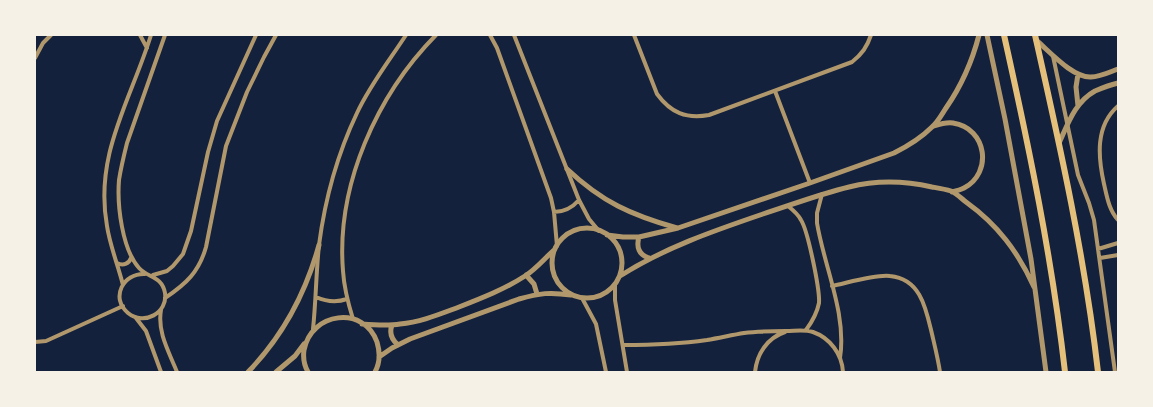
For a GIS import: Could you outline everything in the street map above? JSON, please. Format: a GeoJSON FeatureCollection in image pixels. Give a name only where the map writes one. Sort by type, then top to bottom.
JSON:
{"type":"FeatureCollection","features":[{"type":"Feature","properties":{"kind":"main road"},"geometry":{"type":"LineString","coordinates":[[1004,35],[1026,133],[1050,260],[1065,372]]}},
{"type":"Feature","properties":{"kind":"main road"},"geometry":{"type":"LineString","coordinates":[[1036,37],[1081,257],[1098,372]]}},
{"type":"Feature","properties":{"kind":"street"},"geometry":{"type":"LineString","coordinates":[[35,58],[43,43],[51,35]]}},
{"type":"Feature","properties":{"kind":"street"},"geometry":{"type":"LineString","coordinates":[[140,35],[147,48]]}},
{"type":"Feature","properties":{"kind":"street"},"geometry":{"type":"LineString","coordinates":[[123,285],[107,227],[104,198],[106,170],[114,135],[151,35]]}},
{"type":"Feature","properties":{"kind":"street"},"geometry":{"type":"LineString","coordinates":[[145,274],[132,257],[126,240],[120,212],[119,181],[127,143],[165,35]]}},
{"type":"Feature","properties":{"kind":"street"},"geometry":{"type":"LineString","coordinates":[[152,276],[160,274],[173,266],[183,254],[191,231],[208,152],[217,122],[256,35]]}},
{"type":"Feature","properties":{"kind":"street"},"geometry":{"type":"LineString","coordinates":[[165,298],[189,280],[202,258],[206,247],[226,146],[247,92],[276,35]]}},
{"type":"Feature","properties":{"kind":"street"},"geometry":{"type":"LineString","coordinates":[[278,372],[306,342],[313,329],[319,246],[331,181],[340,153],[357,112],[375,80],[406,35]]}},
{"type":"Feature","properties":{"kind":"street"},"geometry":{"type":"LineString","coordinates":[[353,319],[347,299],[342,247],[350,189],[362,149],[378,114],[400,76],[419,52],[436,35]]}},
{"type":"Feature","properties":{"kind":"street"},"geometry":{"type":"LineString","coordinates":[[362,324],[379,325],[420,320],[487,296],[526,275],[556,247],[563,238],[580,229],[599,231],[614,241],[622,258],[620,276],[610,290],[597,297],[582,298],[566,291],[556,279],[552,263],[556,247],[554,212],[548,188],[498,48],[490,35]]}},
{"type":"Feature","properties":{"kind":"street"},"geometry":{"type":"LineString","coordinates":[[514,35],[579,200],[589,219],[599,231]]}},
{"type":"Feature","properties":{"kind":"street"},"geometry":{"type":"LineString","coordinates":[[634,35],[658,94],[667,105],[679,114],[699,117],[709,115],[852,62],[867,47],[871,35]]}},
{"type":"Feature","properties":{"kind":"street"},"geometry":{"type":"LineString","coordinates":[[607,235],[640,237],[678,228],[894,153],[910,145],[933,126],[956,94],[974,54],[979,35]]}},
{"type":"Feature","properties":{"kind":"street"},"geometry":{"type":"LineString","coordinates":[[987,35],[1031,259],[1046,372]]}},
{"type":"Feature","properties":{"kind":"street"},"geometry":{"type":"LineString","coordinates":[[1036,37],[1052,54],[1078,74],[1090,77],[1118,69]]}},
{"type":"Feature","properties":{"kind":"street"},"geometry":{"type":"LineString","coordinates":[[1052,54],[1078,175],[1094,220],[1115,372]]}},
{"type":"Feature","properties":{"kind":"street"},"geometry":{"type":"LineString","coordinates":[[1078,74],[1076,88],[1078,106]]}},
{"type":"Feature","properties":{"kind":"street"},"geometry":{"type":"LineString","coordinates":[[1059,143],[1078,106],[1094,92],[1118,83]]}},
{"type":"Feature","properties":{"kind":"street"},"geometry":{"type":"LineString","coordinates":[[775,91],[810,183]]}},
{"type":"Feature","properties":{"kind":"street"},"geometry":{"type":"LineString","coordinates":[[1118,106],[1110,113],[1106,120],[1099,148],[1100,164],[1108,202],[1112,212],[1118,219]]}},
{"type":"Feature","properties":{"kind":"street"},"geometry":{"type":"LineString","coordinates":[[933,126],[954,123],[965,127],[980,142],[983,158],[979,174],[968,186],[952,192]]}},
{"type":"Feature","properties":{"kind":"street"},"geometry":{"type":"LineString","coordinates":[[567,169],[588,187],[617,206],[649,220],[678,228]]}},
{"type":"Feature","properties":{"kind":"street"},"geometry":{"type":"LineString","coordinates":[[620,276],[649,258],[708,233],[822,194],[850,186],[901,182],[952,192],[987,218],[1014,250],[1034,287]]}},
{"type":"Feature","properties":{"kind":"street"},"geometry":{"type":"LineString","coordinates":[[822,194],[817,223],[842,330],[840,358]]}},
{"type":"Feature","properties":{"kind":"street"},"geometry":{"type":"LineString","coordinates":[[554,212],[568,209],[579,200]]}},
{"type":"Feature","properties":{"kind":"street"},"geometry":{"type":"LineString","coordinates":[[788,206],[797,214],[804,225],[819,293],[818,309],[806,330]]}},
{"type":"Feature","properties":{"kind":"street"},"geometry":{"type":"LineString","coordinates":[[640,237],[638,248],[642,255],[649,258]]}},
{"type":"Feature","properties":{"kind":"street"},"geometry":{"type":"LineString","coordinates":[[1098,249],[1118,243]]}},
{"type":"Feature","properties":{"kind":"street"},"geometry":{"type":"LineString","coordinates":[[248,372],[288,319],[307,282],[319,246]]}},
{"type":"Feature","properties":{"kind":"street"},"geometry":{"type":"LineString","coordinates":[[1100,258],[1118,255]]}},
{"type":"Feature","properties":{"kind":"street"},"geometry":{"type":"LineString","coordinates":[[117,263],[126,264],[132,257]]}},
{"type":"Feature","properties":{"kind":"street"},"geometry":{"type":"LineString","coordinates":[[161,372],[146,331],[140,322],[122,306],[120,295],[123,285],[131,277],[138,274],[152,276],[163,286],[165,298],[161,309],[160,323],[177,372]]}},
{"type":"Feature","properties":{"kind":"street"},"geometry":{"type":"LineString","coordinates":[[526,275],[534,284],[537,294]]}},
{"type":"Feature","properties":{"kind":"street"},"geometry":{"type":"LineString","coordinates":[[832,286],[882,276],[898,277],[912,285],[924,304],[940,372]]}},
{"type":"Feature","properties":{"kind":"street"},"geometry":{"type":"LineString","coordinates":[[615,285],[615,300],[627,372]]}},
{"type":"Feature","properties":{"kind":"street"},"geometry":{"type":"LineString","coordinates":[[379,357],[398,344],[537,294],[557,293],[573,295]]}},
{"type":"Feature","properties":{"kind":"street"},"geometry":{"type":"LineString","coordinates":[[316,297],[330,302],[347,299]]}},
{"type":"Feature","properties":{"kind":"street"},"geometry":{"type":"LineString","coordinates":[[582,298],[596,324],[606,372]]}},
{"type":"Feature","properties":{"kind":"street"},"geometry":{"type":"LineString","coordinates":[[35,342],[46,341],[122,306]]}},
{"type":"Feature","properties":{"kind":"street"},"geometry":{"type":"LineString","coordinates":[[134,317],[149,318],[161,309]]}},
{"type":"Feature","properties":{"kind":"street"},"geometry":{"type":"LineString","coordinates":[[313,329],[322,322],[332,318],[343,317],[353,319],[362,324],[370,330],[378,347],[379,357],[375,372]]}},
{"type":"Feature","properties":{"kind":"street"},"geometry":{"type":"LineString","coordinates":[[392,324],[392,337],[398,344]]}},
{"type":"Feature","properties":{"kind":"street"},"geometry":{"type":"LineString","coordinates":[[623,345],[706,340],[765,331],[806,330],[830,342],[840,358],[843,372]]}},
{"type":"Feature","properties":{"kind":"street"},"geometry":{"type":"LineString","coordinates":[[755,372],[759,354],[765,346],[780,334],[789,331]]}},
{"type":"Feature","properties":{"kind":"street"},"geometry":{"type":"LineString","coordinates":[[306,342],[303,356],[308,372]]}},
{"type":"Feature","properties":{"kind":"street"},"geometry":{"type":"LineString","coordinates":[[1113,349],[1118,349]]}}]}
